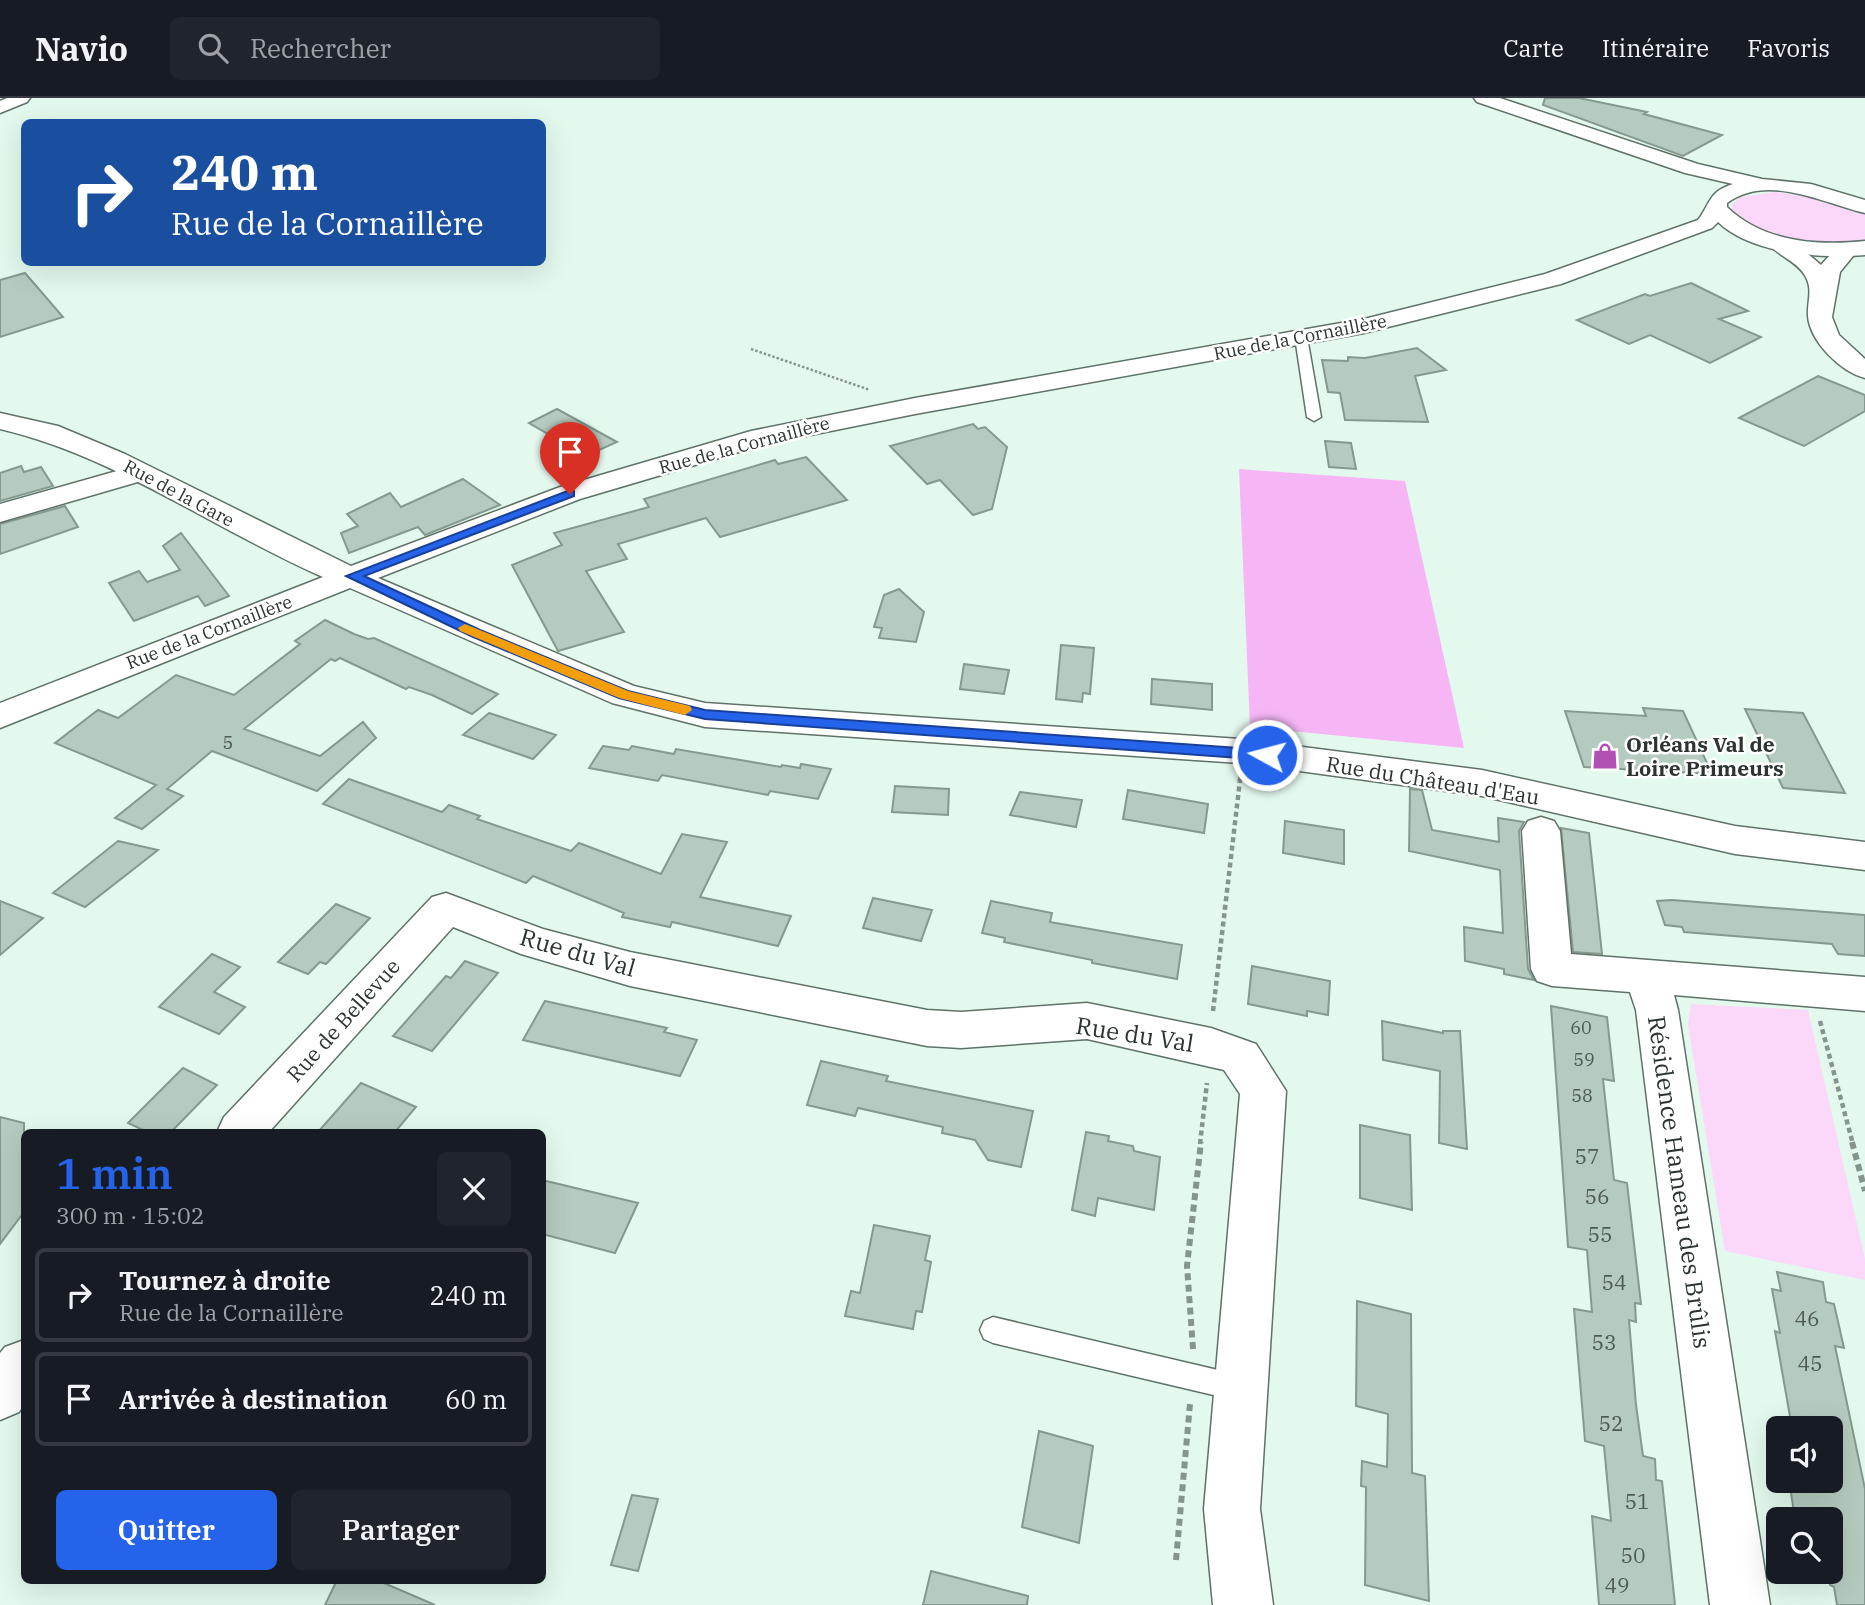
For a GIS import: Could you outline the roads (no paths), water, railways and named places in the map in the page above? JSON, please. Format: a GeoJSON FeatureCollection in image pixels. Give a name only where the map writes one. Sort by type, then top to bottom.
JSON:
{"type":"FeatureCollection","features":[{"type":"Feature","properties":{"kind":"street"},"geometry":{"type":"LineString","coordinates":[[0,108],[21,98]]}},
{"type":"Feature","properties":{"kind":"street"},"geometry":{"type":"LineString","coordinates":[[1483,98],[1692,169],[1769,186],[1833,195],[1865,195]]}},
{"type":"Feature","properties":{"kind":"street"},"geometry":{"type":"LineString","coordinates":[[1598,138],[1699,179],[1720,202],[1735,225],[1750,233],[1805,247],[1856,249]]}},
{"type":"Feature","properties":{"kind":"street"},"geometry":{"type":"LineString","coordinates":[[1720,202],[1741,188],[1769,186]]}},
{"type":"Feature","properties":{"kind":"street"},"geometry":{"type":"LineString","coordinates":[[1833,195],[1865,207]]}},
{"type":"Feature","properties":{"kind":"street","name":"Rue de la Cornaillère"},"geometry":{"type":"LineString","coordinates":[[0,716],[353,576],[570,494],[761,437],[915,406],[1301,337],[1448,307],[1561,276],[1705,224],[1720,202]]}},
{"type":"Feature","properties":{"kind":"street","name":"Rue de la Cornaillère"},"geometry":{"type":"LineString","coordinates":[[1561,276],[1596,270],[1712,236],[1750,233]]}},
{"type":"Feature","properties":{"kind":"street"},"geometry":{"type":"LineString","coordinates":[[1778,242],[1806,260],[1821,284],[1823,295]]}},
{"type":"Feature","properties":{"kind":"street"},"geometry":{"type":"LineString","coordinates":[[1856,249],[1831,263],[1819,316],[1840,351],[1865,370]]}},
{"type":"Feature","properties":{"kind":"street","name":"Rue de la Gare"},"geometry":{"type":"LineString","coordinates":[[0,421],[48,432],[115,460],[310,559],[353,576]]}},
{"type":"Feature","properties":{"kind":"street"},"geometry":{"type":"LineString","coordinates":[[0,513],[138,473]]}},
{"type":"Feature","properties":{"kind":"street","name":"Rue du Château d'Eau"},"geometry":{"type":"LineString","coordinates":[[353,576],[463,627],[624,695],[705,715],[1240,751],[1482,783],[1735,840],[1865,856]]}},
{"type":"Feature","properties":{"kind":"street"},"geometry":{"type":"LineString","coordinates":[[1541,831],[1552,969],[1865,994]]}},
{"type":"Feature","properties":{"kind":"street","name":"Rue de Bellevue"},"geometry":{"type":"LineString","coordinates":[[243,1129],[446,908]]}},
{"type":"Feature","properties":{"kind":"street","name":"Rue du Val"},"geometry":{"type":"LineString","coordinates":[[446,908],[536,943],[629,969],[927,1028],[961,1030],[1087,1021],[1211,1047],[1240,1057],[1263,1091],[1232,1509],[1242,1605]]}},
{"type":"Feature","properties":{"kind":"street","name":"Résidence Hameau des Brûlis"},"geometry":{"type":"LineString","coordinates":[[1647,976],[1657,1010],[1740,1605]]}},
{"type":"Feature","properties":{"kind":"street"},"geometry":{"type":"LineString","coordinates":[[0,1392],[21,1369]]}},
{"type":"Feature","properties":{"kind":"lane"},"geometry":{"type":"LineString","coordinates":[[1301,337],[1314,417]]}},
{"type":"Feature","properties":{"kind":"lane"},"geometry":{"type":"LineString","coordinates":[[993,1330],[1239,1388]]}},
{"type":"Feature","properties":{"kind":"place","name":"Orléans Val de Loire Primeurs"},"geometry":{"type":"Point","coordinates":[1605,756]}}]}
